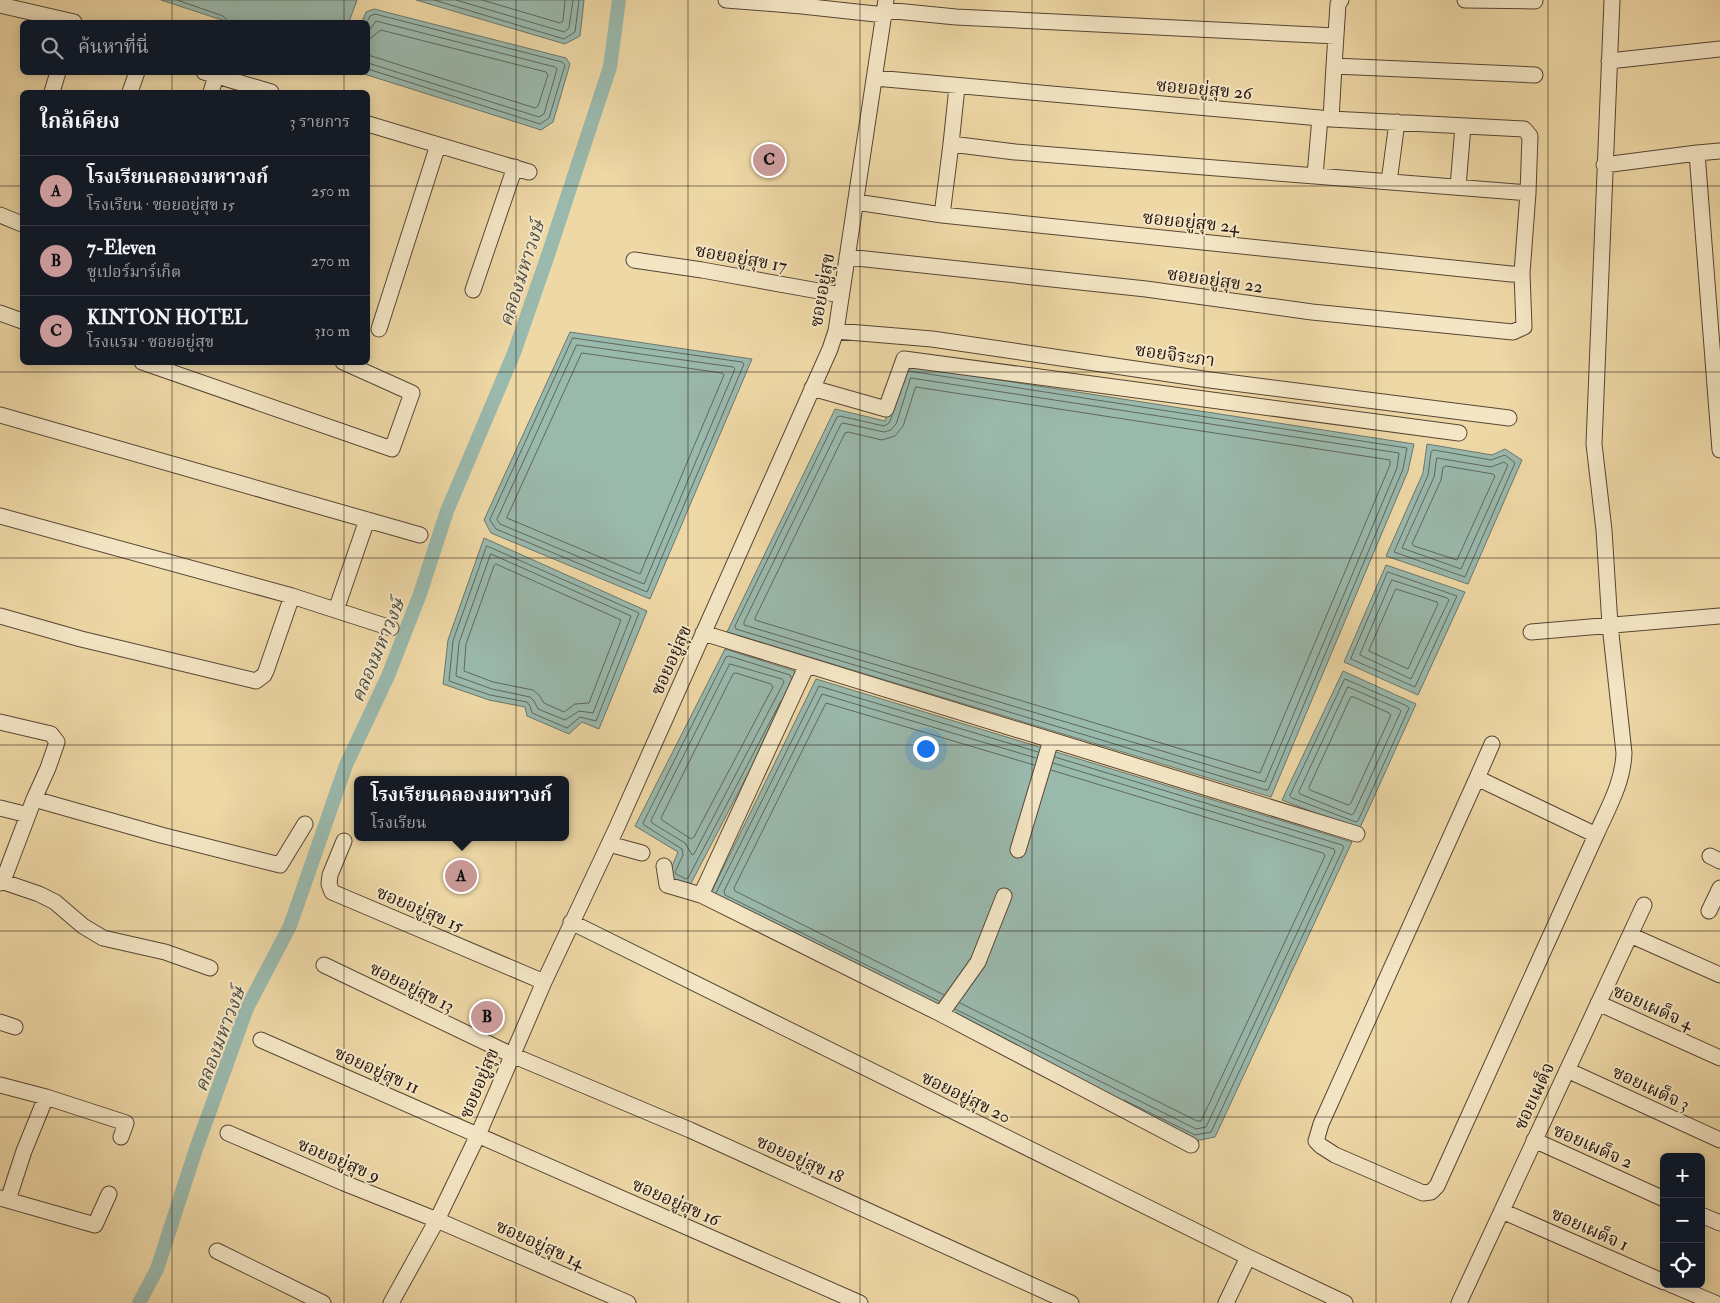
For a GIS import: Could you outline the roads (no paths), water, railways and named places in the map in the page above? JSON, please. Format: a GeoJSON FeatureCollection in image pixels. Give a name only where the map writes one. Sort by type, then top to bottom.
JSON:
{"type":"FeatureCollection","features":[{"type":"Feature","properties":{"kind":"street"},"geometry":{"type":"LineString","coordinates":[[726,0],[885,8],[956,18],[1336,36]]}},
{"type":"Feature","properties":{"kind":"street"},"geometry":{"type":"LineString","coordinates":[[1315,176],[1334,66],[1338,4],[1341,0]]}},
{"type":"Feature","properties":{"kind":"street"},"geometry":{"type":"LineString","coordinates":[[1465,0],[1535,2]]}},
{"type":"Feature","properties":{"kind":"street"},"geometry":{"type":"LineString","coordinates":[[1492,744],[1320,1124],[1316,1141],[1335,1155],[1423,1193],[1431,1192],[1437,1186],[1619,784],[1623,767],[1624,753],[1610,625],[1604,530],[1594,444],[1608,60],[1612,0]]}},
{"type":"Feature","properties":{"kind":"street"},"geometry":{"type":"LineString","coordinates":[[0,6],[64,20]]}},
{"type":"Feature","properties":{"kind":"street","name":"ซอยอยู่สุข"},"geometry":{"type":"LineString","coordinates":[[391,1303],[437,1220],[478,1134],[544,982],[703,633],[836,331],[885,8]]}},
{"type":"Feature","properties":{"kind":"street"},"geometry":{"type":"LineString","coordinates":[[1608,60],[1720,50]]}},
{"type":"Feature","properties":{"kind":"street"},"geometry":{"type":"LineString","coordinates":[[1334,66],[1535,75]]}},
{"type":"Feature","properties":{"kind":"street"},"geometry":{"type":"LineString","coordinates":[[53,90],[57,75]]}},
{"type":"Feature","properties":{"kind":"street"},"geometry":{"type":"LineString","coordinates":[[131,90],[136,75]]}},
{"type":"Feature","properties":{"kind":"street"},"geometry":{"type":"LineString","coordinates":[[210,75],[211,90]]}},
{"type":"Feature","properties":{"kind":"street"},"geometry":{"type":"LineString","coordinates":[[213,75],[264,90]]}},
{"type":"Feature","properties":{"kind":"street","name":"ซอยอยู่สุข 26"},"geometry":{"type":"LineString","coordinates":[[875,78],[957,87],[1326,119],[1524,129],[1528,132],[1530,140],[1528,193]]}},
{"type":"Feature","properties":{"kind":"street"},"geometry":{"type":"LineString","coordinates":[[942,215],[957,87]]}},
{"type":"Feature","properties":{"kind":"street"},"geometry":{"type":"LineString","coordinates":[[1389,182],[1397,122]]}},
{"type":"Feature","properties":{"kind":"street"},"geometry":{"type":"LineString","coordinates":[[370,125],[529,172]]}},
{"type":"Feature","properties":{"kind":"street"},"geometry":{"type":"LineString","coordinates":[[1458,188],[1463,126]]}},
{"type":"Feature","properties":{"kind":"street"},"geometry":{"type":"LineString","coordinates":[[951,144],[1015,152],[1528,193],[1522,273]]}},
{"type":"Feature","properties":{"kind":"street"},"geometry":{"type":"LineString","coordinates":[[380,329],[438,145]]}},
{"type":"Feature","properties":{"kind":"street"},"geometry":{"type":"LineString","coordinates":[[1604,165],[1720,151]]}},
{"type":"Feature","properties":{"kind":"street"},"geometry":{"type":"LineString","coordinates":[[1696,153],[1720,450]]}},
{"type":"Feature","properties":{"kind":"street"},"geometry":{"type":"LineString","coordinates":[[473,290],[515,167]]}},
{"type":"Feature","properties":{"kind":"street","name":"ซอยอยู่สุข 24"},"geometry":{"type":"LineString","coordinates":[[856,202],[942,215],[1511,274],[1522,273]]}},
{"type":"Feature","properties":{"kind":"street"},"geometry":{"type":"LineString","coordinates":[[0,215],[20,223]]}},
{"type":"Feature","properties":{"kind":"street","name":"ซอยอยู่สุข 22"},"geometry":{"type":"LineString","coordinates":[[847,257],[1146,289],[1312,312],[1514,332],[1524,327],[1522,273]]}},
{"type":"Feature","properties":{"kind":"street","name":"ซอยอยู่สุข 17"},"geometry":{"type":"LineString","coordinates":[[634,260],[841,295]]}},
{"type":"Feature","properties":{"kind":"street"},"geometry":{"type":"LineString","coordinates":[[0,313],[20,320]]}},
{"type":"Feature","properties":{"kind":"street","name":"ซอยจิระภา"},"geometry":{"type":"LineString","coordinates":[[836,331],[932,339],[1210,380],[1509,418]]}},
{"type":"Feature","properties":{"kind":"street"},"geometry":{"type":"LineString","coordinates":[[812,388],[886,409],[904,359],[1459,434]]}},
{"type":"Feature","properties":{"kind":"street"},"geometry":{"type":"LineString","coordinates":[[151,365],[392,449],[412,392],[350,365]]}},
{"type":"Feature","properties":{"kind":"street"},"geometry":{"type":"LineString","coordinates":[[0,415],[420,535]]}},
{"type":"Feature","properties":{"kind":"street"},"geometry":{"type":"LineString","coordinates":[[0,516],[292,596],[391,628]]}},
{"type":"Feature","properties":{"kind":"street"},"geometry":{"type":"LineString","coordinates":[[336,610],[367,520]]}},
{"type":"Feature","properties":{"kind":"street"},"geometry":{"type":"LineString","coordinates":[[0,616],[81,639],[256,681],[266,671],[292,596]]}},
{"type":"Feature","properties":{"kind":"street"},"geometry":{"type":"LineString","coordinates":[[1531,632],[1720,616]]}},
{"type":"Feature","properties":{"kind":"street"},"geometry":{"type":"LineString","coordinates":[[703,633],[1357,834]]}},
{"type":"Feature","properties":{"kind":"street"},"geometry":{"type":"LineString","coordinates":[[701,895],[807,665]]}},
{"type":"Feature","properties":{"kind":"street"},"geometry":{"type":"LineString","coordinates":[[0,722],[51,734],[57,742],[6,873],[0,882],[38,894],[55,902],[83,926],[103,938],[165,952],[210,968]]}},
{"type":"Feature","properties":{"kind":"street"},"geometry":{"type":"LineString","coordinates":[[1018,850],[1051,740]]}},
{"type":"Feature","properties":{"kind":"street"},"geometry":{"type":"LineString","coordinates":[[1477,778],[1596,835]]}},
{"type":"Feature","properties":{"kind":"street"},"geometry":{"type":"LineString","coordinates":[[34,799],[161,835],[280,865],[306,824]]}},
{"type":"Feature","properties":{"kind":"street"},"geometry":{"type":"LineString","coordinates":[[0,808],[28,815]]}},
{"type":"Feature","properties":{"kind":"street","name":"ซอยอยู่สุข 15"},"geometry":{"type":"LineString","coordinates":[[344,841],[330,875],[329,884],[332,892],[544,982]]}},
{"type":"Feature","properties":{"kind":"street"},"geometry":{"type":"LineString","coordinates":[[608,844],[642,853]]}},
{"type":"Feature","properties":{"kind":"street"},"geometry":{"type":"LineString","coordinates":[[664,866],[667,885],[701,895],[941,1014],[1191,1146]]}},
{"type":"Feature","properties":{"kind":"street"},"geometry":{"type":"LineString","coordinates":[[1709,910],[1720,888]]}},
{"type":"Feature","properties":{"kind":"street"},"geometry":{"type":"LineString","coordinates":[[941,1014],[978,962],[1004,896]]}},
{"type":"Feature","properties":{"kind":"street","name":"ซอยเผด็จ"},"geometry":{"type":"LineString","coordinates":[[1460,1303],[1644,905]]}},
{"type":"Feature","properties":{"kind":"street","name":"ซอยอยู่สุข 20"},"geometry":{"type":"LineString","coordinates":[[571,922],[1248,1257],[1345,1303]]}},
{"type":"Feature","properties":{"kind":"street"},"geometry":{"type":"LineString","coordinates":[[1630,935],[1720,975]]}},
{"type":"Feature","properties":{"kind":"street","name":"ซอยอยู่สุข 13"},"geometry":{"type":"LineString","coordinates":[[324,965],[512,1055]]}},
{"type":"Feature","properties":{"kind":"street","name":"ซอยเผด็จ 4"},"geometry":{"type":"LineString","coordinates":[[1598,1003],[1720,1058]]}},
{"type":"Feature","properties":{"kind":"street"},"geometry":{"type":"LineString","coordinates":[[0,1022],[15,1027]]}},
{"type":"Feature","properties":{"kind":"street","name":"ซอยอยู่สุข 11"},"geometry":{"type":"LineString","coordinates":[[261,1040],[478,1134]]}},
{"type":"Feature","properties":{"kind":"street","name":"ซอยอยู่สุข 18"},"geometry":{"type":"LineString","coordinates":[[512,1055],[708,1138],[1071,1303]]}},
{"type":"Feature","properties":{"kind":"street","name":"ซอยเผด็จ 3"},"geometry":{"type":"LineString","coordinates":[[1567,1070],[1720,1140]]}},
{"type":"Feature","properties":{"kind":"street"},"geometry":{"type":"LineString","coordinates":[[0,1085],[46,1096],[126,1123],[121,1137]]}},
{"type":"Feature","properties":{"kind":"street"},"geometry":{"type":"LineString","coordinates":[[46,1096],[4,1199],[95,1226],[109,1194]]}},
{"type":"Feature","properties":{"kind":"street","name":"ซอยอยู่สุข 9"},"geometry":{"type":"LineString","coordinates":[[228,1133],[344,1183],[437,1220]]}},
{"type":"Feature","properties":{"kind":"street","name":"ซอยอยู่สุข 16"},"geometry":{"type":"LineString","coordinates":[[478,1134],[860,1303]]}},
{"type":"Feature","properties":{"kind":"street","name":"ซอยเผด็จ 2"},"geometry":{"type":"LineString","coordinates":[[1534,1140],[1660,1196]]}},
{"type":"Feature","properties":{"kind":"street","name":"ซอยเผด็จ 1"},"geometry":{"type":"LineString","coordinates":[[1502,1211],[1660,1280]]}},
{"type":"Feature","properties":{"kind":"street"},"geometry":{"type":"LineString","coordinates":[[1705,1217],[1720,1223]]}},
{"type":"Feature","properties":{"kind":"street","name":"ซอยอยู่สุข 14"},"geometry":{"type":"LineString","coordinates":[[437,1220],[628,1303]]}},
{"type":"Feature","properties":{"kind":"street"},"geometry":{"type":"LineString","coordinates":[[216,1250],[322,1303]]}},
{"type":"Feature","properties":{"kind":"street"},"geometry":{"type":"LineString","coordinates":[[1226,1303],[1248,1257]]}},
{"type":"Feature","properties":{"kind":"street"},"geometry":{"type":"LineString","coordinates":[[1679,1288],[1715,1303]]}},
{"type":"Feature","properties":{"kind":"water"},"geometry":{"type":"Polygon","coordinates":[[[161,0],[357,0],[350,20],[222,20],[161,0]]]}},
{"type":"Feature","properties":{"kind":"water"},"geometry":{"type":"Polygon","coordinates":[[[416,0],[584,0],[580,36],[565,44],[416,0]]]}},
{"type":"Feature","properties":{"kind":"water"},"geometry":{"type":"Polygon","coordinates":[[[374,9],[566,58],[570,64],[553,122],[541,130],[367,75],[370,75],[370,20],[363,20],[366,12],[374,9]]]}},
{"type":"Feature","properties":{"kind":"water"},"geometry":{"type":"Polygon","coordinates":[[[570,332],[752,359],[650,599],[491,533],[484,520],[570,332]]]}},
{"type":"Feature","properties":{"kind":"water"},"geometry":{"type":"Polygon","coordinates":[[[902,365],[1414,444],[1408,471],[1271,797],[727,632],[835,409],[885,421],[902,365]]]}},
{"type":"Feature","properties":{"kind":"water"},"geometry":{"type":"Polygon","coordinates":[[[1427,444],[1492,455],[1505,449],[1522,460],[1468,584],[1386,556],[1423,473],[1427,444]]]}},
{"type":"Feature","properties":{"kind":"water"},"geometry":{"type":"Polygon","coordinates":[[[484,538],[647,611],[599,729],[582,722],[569,734],[527,716],[525,707],[489,700],[443,684],[448,640],[484,538]]]}},
{"type":"Feature","properties":{"kind":"water"},"geometry":{"type":"Polygon","coordinates":[[[1386,565],[1465,592],[1418,695],[1344,662],[1386,565]]]}},
{"type":"Feature","properties":{"kind":"water"},"geometry":{"type":"Polygon","coordinates":[[[725,649],[795,671],[797,680],[689,887],[668,876],[678,852],[635,826],[725,649]]]}},
{"type":"Feature","properties":{"kind":"water"},"geometry":{"type":"Polygon","coordinates":[[[1343,671],[1416,704],[1359,830],[1282,800],[1343,671]]]}},
{"type":"Feature","properties":{"kind":"water"},"geometry":{"type":"Polygon","coordinates":[[[816,679],[1352,842],[1215,1137],[1195,1141],[708,899],[816,679]]]}},
{"type":"Feature","properties":{"kind":"waterway","name":"คลองมหาวงษ์"},"geometry":{"type":"LineString","coordinates":[[139,1303],[157,1269],[196,1149],[247,1008],[290,926],[346,765],[388,676],[420,594],[447,511],[514,353],[610,67],[619,0]]}},
{"type":"Feature","properties":{"kind":"place","name":"KINTON HOTEL"},"geometry":{"type":"Point","coordinates":[769,160]}},
{"type":"Feature","properties":{"kind":"place","name":"โรงเรียนคลองมหาวงก์"},"geometry":{"type":"Point","coordinates":[461,876]}},
{"type":"Feature","properties":{"kind":"place","name":"7-Eleven"},"geometry":{"type":"Point","coordinates":[487,1017]}}]}
